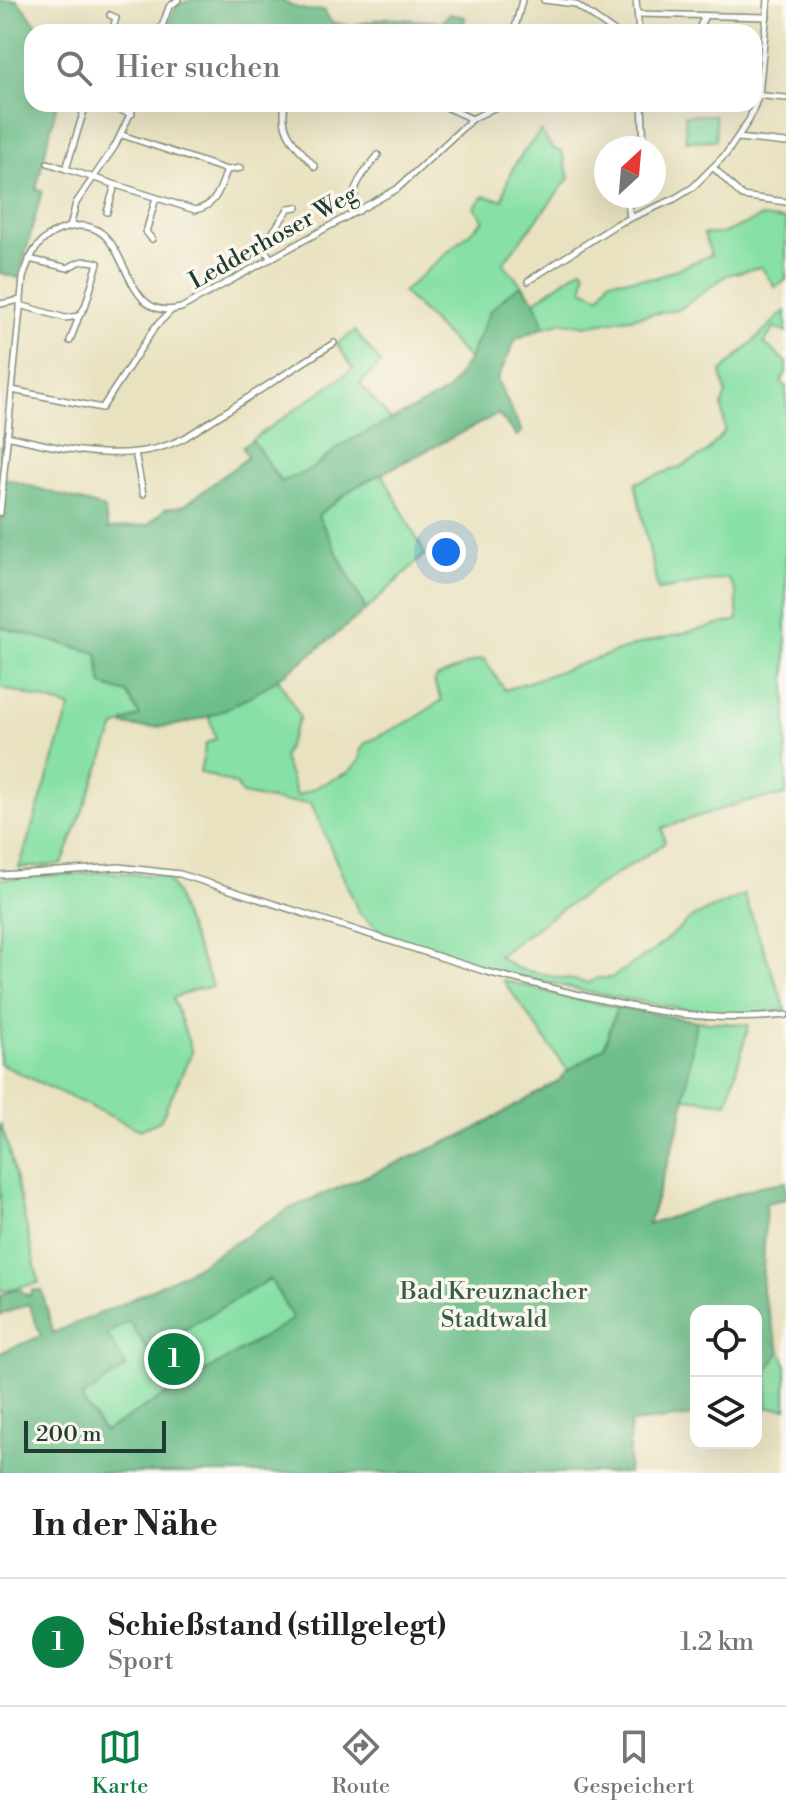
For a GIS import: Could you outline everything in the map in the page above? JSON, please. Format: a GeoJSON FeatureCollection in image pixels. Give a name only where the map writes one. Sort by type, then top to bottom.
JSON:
{"type":"FeatureCollection","features":[{"type":"Feature","properties":{"kind":"street"},"geometry":{"type":"LineString","coordinates":[[163,24],[169,7],[178,0]]}},
{"type":"Feature","properties":{"kind":"street"},"geometry":{"type":"LineString","coordinates":[[516,24],[522,0]]}},
{"type":"Feature","properties":{"kind":"street"},"geometry":{"type":"LineString","coordinates":[[544,0],[575,4],[604,24]]}},
{"type":"Feature","properties":{"kind":"street"},"geometry":{"type":"LineString","coordinates":[[636,0],[639,24]]}},
{"type":"Feature","properties":{"kind":"street"},"geometry":{"type":"LineString","coordinates":[[762,61],[768,0]]}},
{"type":"Feature","properties":{"kind":"street"},"geometry":{"type":"LineString","coordinates":[[638,14],[767,17]]}},
{"type":"Feature","properties":{"kind":"street"},"geometry":{"type":"LineString","coordinates":[[110,15],[116,18],[114,24]]}},
{"type":"Feature","properties":{"kind":"street"},"geometry":{"type":"LineString","coordinates":[[701,24],[705,16]]}},
{"type":"Feature","properties":{"kind":"street"},"geometry":{"type":"LineString","coordinates":[[762,96],[786,98]]}},
{"type":"Feature","properties":{"kind":"street"},"geometry":{"type":"LineString","coordinates":[[66,169],[84,112]]}},
{"type":"Feature","properties":{"kind":"street"},"geometry":{"type":"LineString","coordinates":[[0,513],[21,303],[29,259],[43,240],[70,227],[76,203],[122,135],[132,114],[125,112]]}},
{"type":"Feature","properties":{"kind":"street"},"geometry":{"type":"LineString","coordinates":[[284,112],[285,129],[315,167]]}},
{"type":"Feature","properties":{"kind":"street"},"geometry":{"type":"LineString","coordinates":[[457,112],[472,119]]}},
{"type":"Feature","properties":{"kind":"street","name":"Ledderhoser Weg"},"geometry":{"type":"LineString","coordinates":[[70,227],[91,229],[104,235],[114,245],[143,300],[159,309],[172,310],[200,299],[359,211],[410,179],[472,119],[486,112]]}},
{"type":"Feature","properties":{"kind":"street"},"geometry":{"type":"LineString","coordinates":[[642,112],[643,136]]}},
{"type":"Feature","properties":{"kind":"street"},"geometry":{"type":"LineString","coordinates":[[528,281],[617,224],[674,199],[697,184],[738,138],[749,112]]}},
{"type":"Feature","properties":{"kind":"street"},"geometry":{"type":"LineString","coordinates":[[122,135],[227,170],[241,168]]}},
{"type":"Feature","properties":{"kind":"street"},"geometry":{"type":"LineString","coordinates":[[738,138],[786,143]]}},
{"type":"Feature","properties":{"kind":"street"},"geometry":{"type":"LineString","coordinates":[[359,211],[353,201],[353,192],[378,155]]}},
{"type":"Feature","properties":{"kind":"street"},"geometry":{"type":"LineString","coordinates":[[48,163],[195,210],[203,209],[217,199],[227,170]]}},
{"type":"Feature","properties":{"kind":"street"},"geometry":{"type":"LineString","coordinates":[[714,168],[742,196],[786,202]]}},
{"type":"Feature","properties":{"kind":"street"},"geometry":{"type":"LineString","coordinates":[[107,212],[115,185]]}},
{"type":"Feature","properties":{"kind":"street"},"geometry":{"type":"LineString","coordinates":[[152,239],[146,232],[156,198]]}},
{"type":"Feature","properties":{"kind":"street"},"geometry":{"type":"LineString","coordinates":[[271,259],[265,244],[289,208],[297,207]]}},
{"type":"Feature","properties":{"kind":"street"},"geometry":{"type":"LineString","coordinates":[[629,208],[630,218]]}},
{"type":"Feature","properties":{"kind":"street"},"geometry":{"type":"LineString","coordinates":[[29,259],[68,268],[79,261],[98,263],[85,307],[70,341]]}},
{"type":"Feature","properties":{"kind":"street"},"geometry":{"type":"LineString","coordinates":[[0,304],[21,303],[65,318],[79,316]]}},
{"type":"Feature","properties":{"kind":"street"},"geometry":{"type":"LineString","coordinates":[[12,390],[102,408],[155,327],[172,310]]}},
{"type":"Feature","properties":{"kind":"street"},"geometry":{"type":"LineString","coordinates":[[7,436],[77,451],[135,452],[162,447],[180,440],[334,343]]}},
{"type":"Feature","properties":{"kind":"street"},"geometry":{"type":"LineString","coordinates":[[0,405],[10,406]]}},
{"type":"Feature","properties":{"kind":"street"},"geometry":{"type":"LineString","coordinates":[[135,452],[143,494]]}},
{"type":"Feature","properties":{"kind":"street"},"geometry":{"type":"LineString","coordinates":[[0,875],[119,867],[180,874],[487,972],[657,1012],[746,1019],[786,1015]]}},
{"type":"Feature","properties":{"kind":"green space"},"geometry":{"type":"Polygon","coordinates":[[[0,0],[17,0],[36,24],[24,24],[24,112],[55,112],[36,189],[42,191],[19,278],[0,273],[0,0]]]}},
{"type":"Feature","properties":{"kind":"green space"},"geometry":{"type":"Polygon","coordinates":[[[191,0],[281,0],[302,9],[324,10],[331,22],[340,24],[169,24],[177,5],[191,0]]]}},
{"type":"Feature","properties":{"kind":"green space"},"geometry":{"type":"Polygon","coordinates":[[[449,14],[465,17],[465,24],[359,24],[386,18],[442,22],[449,14]]]}},
{"type":"Feature","properties":{"kind":"green space"},"geometry":{"type":"Polygon","coordinates":[[[685,115],[715,115],[716,140],[686,141],[685,115]]]}},
{"type":"Feature","properties":{"kind":"green space"},"geometry":{"type":"Polygon","coordinates":[[[541,131],[552,148],[562,152],[569,178],[503,263],[522,285],[495,308],[483,326],[469,359],[403,292],[484,220],[474,207],[484,196],[503,200],[512,170],[541,131]]]}},
{"type":"Feature","properties":{"kind":"green space"},"geometry":{"type":"Polygon","coordinates":[[[761,217],[786,220],[786,280],[775,287],[761,267],[727,275],[680,309],[585,326],[564,322],[545,327],[535,301],[582,268],[585,272],[583,289],[600,297],[609,280],[655,278],[711,255],[704,234],[722,234],[761,217]]]}},
{"type":"Feature","properties":{"kind":"green space"},"geometry":{"type":"Polygon","coordinates":[[[522,285],[535,301],[545,327],[516,339],[497,380],[522,432],[517,436],[498,414],[355,487],[318,515],[366,610],[285,674],[254,694],[191,722],[158,727],[124,725],[124,722],[140,716],[127,693],[102,685],[97,653],[0,627],[0,477],[104,508],[108,529],[148,525],[165,509],[185,505],[248,457],[242,447],[252,440],[281,482],[312,469],[343,444],[447,392],[469,359],[490,311],[522,285]]]}},
{"type":"Feature","properties":{"kind":"green space"},"geometry":{"type":"Polygon","coordinates":[[[786,310],[786,333],[775,327],[764,343],[786,362],[786,373],[781,381],[786,387],[786,795],[743,802],[662,828],[665,843],[559,911],[498,956],[516,968],[550,976],[589,983],[598,978],[611,978],[654,950],[694,916],[744,895],[786,1010],[736,1015],[598,994],[493,970],[385,934],[359,913],[311,803],[282,802],[242,794],[237,785],[200,772],[206,743],[216,739],[209,717],[278,678],[300,717],[283,757],[297,796],[349,772],[360,760],[365,743],[414,719],[442,700],[434,682],[436,678],[474,661],[484,659],[505,690],[639,644],[738,620],[736,592],[728,578],[658,590],[635,483],[680,467],[706,453],[725,431],[722,405],[726,393],[721,372],[786,310]]]}},
{"type":"Feature","properties":{"kind":"green space"},"geometry":{"type":"Polygon","coordinates":[[[355,331],[381,363],[360,384],[391,420],[343,444],[312,469],[281,482],[252,440],[353,369],[337,344],[355,331]]]}},
{"type":"Feature","properties":{"kind":"green space"},"geometry":{"type":"Polygon","coordinates":[[[0,447],[3,449],[0,477],[0,447]]]}},
{"type":"Feature","properties":{"kind":"green space"},"geometry":{"type":"Polygon","coordinates":[[[382,473],[425,554],[366,610],[317,516],[355,487],[382,473]]]}},
{"type":"Feature","properties":{"kind":"green space"},"geometry":{"type":"Polygon","coordinates":[[[0,627],[97,653],[102,685],[127,693],[140,717],[115,727],[62,864],[19,868],[70,707],[0,687],[0,627]]]}},
{"type":"Feature","properties":{"kind":"green space"},"geometry":{"type":"Polygon","coordinates":[[[105,872],[165,876],[177,895],[213,987],[196,989],[173,998],[192,1052],[160,1121],[140,1130],[0,1064],[0,879],[105,872]]]}},
{"type":"Feature","properties":{"kind":"green space"},"geometry":{"type":"Polygon","coordinates":[[[503,980],[617,1007],[604,1047],[568,1071],[503,980]]]}},
{"type":"Feature","properties":{"kind":"green space","name":"Bad Kreuznacher Stadtwald"},"geometry":{"type":"Polygon","coordinates":[[[617,1007],[696,1021],[681,1120],[648,1225],[760,1186],[786,1182],[786,1199],[766,1203],[762,1292],[780,1350],[768,1370],[767,1408],[762,1408],[762,1305],[690,1305],[690,1417],[630,1423],[628,1473],[0,1473],[0,1353],[41,1336],[29,1304],[0,1315],[0,1296],[13,1289],[29,1296],[33,1290],[42,1291],[53,1333],[189,1271],[291,1208],[468,1133],[560,1080],[564,1074],[604,1047],[617,1007]],[[270,1279],[148,1351],[129,1321],[107,1334],[126,1367],[81,1398],[104,1432],[293,1319],[270,1279]]]}},
{"type":"Feature","properties":{"kind":"green space"},"geometry":{"type":"Polygon","coordinates":[[[696,1021],[749,1025],[727,1103],[684,1098],[696,1021]]]}},
{"type":"Feature","properties":{"kind":"green space"},"geometry":{"type":"Polygon","coordinates":[[[0,1123],[39,1283],[0,1291],[0,1123]]]}},
{"type":"Feature","properties":{"kind":"green space"},"geometry":{"type":"Polygon","coordinates":[[[270,1279],[294,1319],[104,1432],[81,1398],[126,1367],[106,1334],[129,1321],[149,1350],[270,1279]]]}},
{"type":"Feature","properties":{"kind":"green space"},"geometry":{"type":"Polygon","coordinates":[[[780,1350],[786,1363],[786,1408],[767,1408],[768,1370],[780,1350]]]}},
{"type":"Feature","properties":{"kind":"place","name":"Schießstand (stillgelegt)"},"geometry":{"type":"Point","coordinates":[174,1359]}}]}
